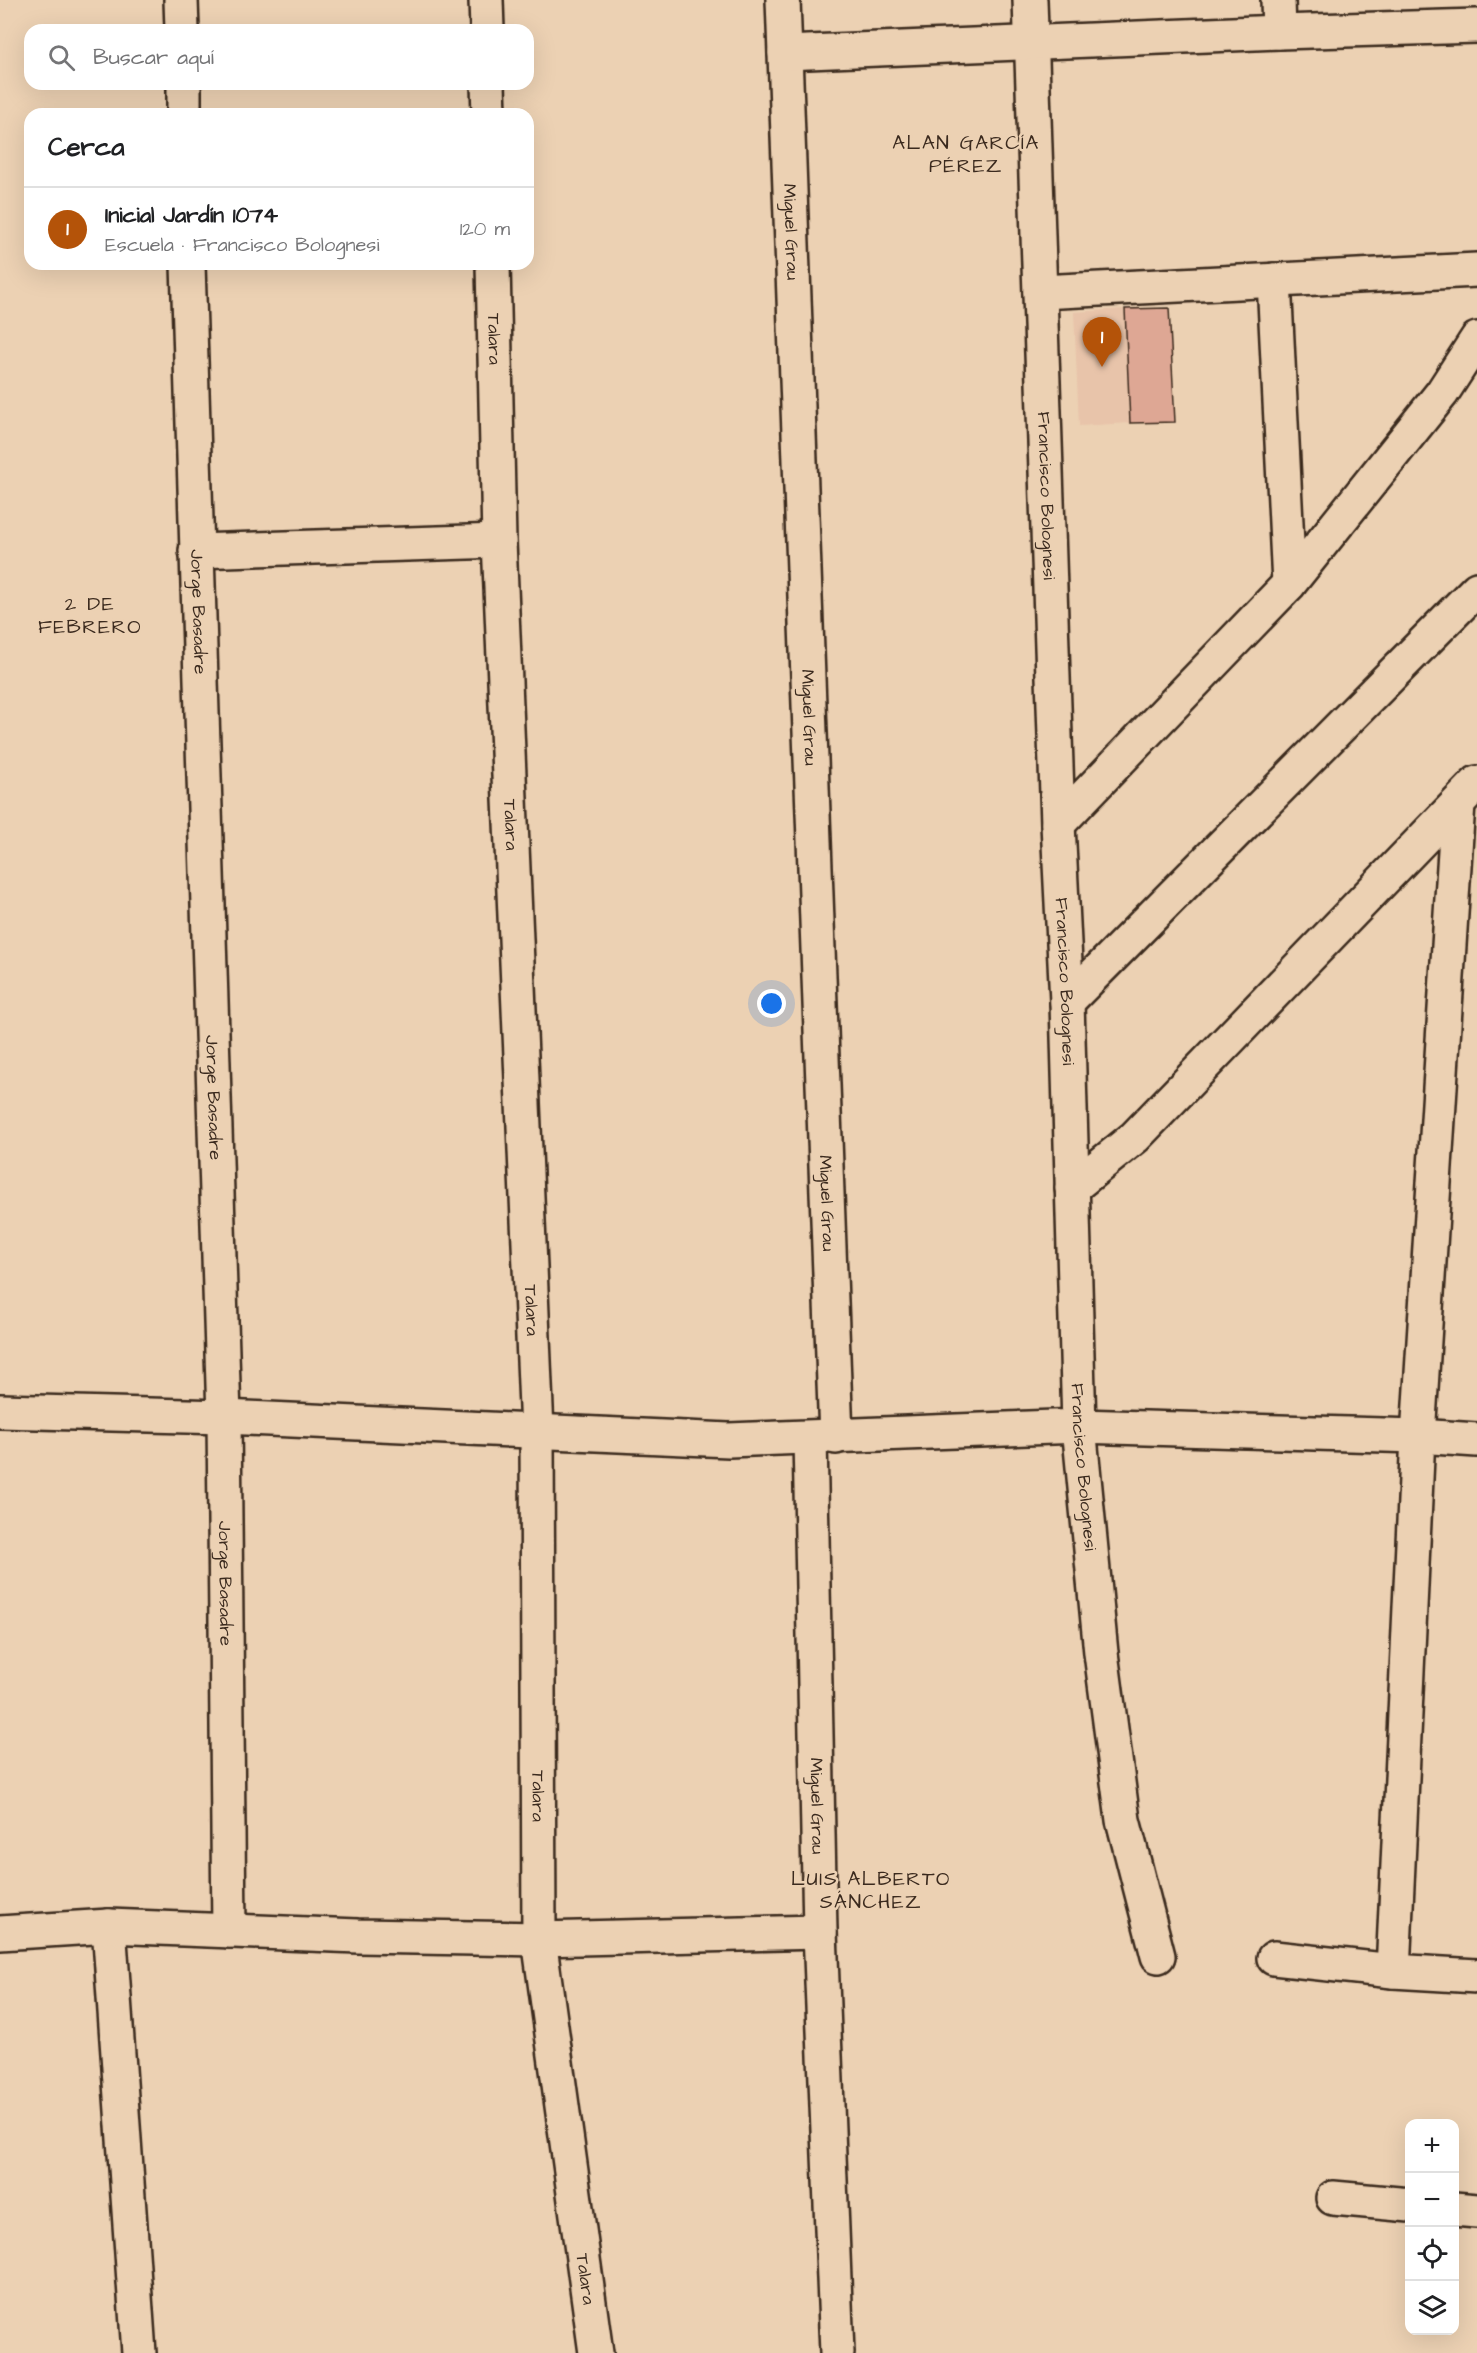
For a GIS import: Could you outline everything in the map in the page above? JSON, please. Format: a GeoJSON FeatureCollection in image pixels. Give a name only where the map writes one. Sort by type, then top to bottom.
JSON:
{"type":"FeatureCollection","features":[{"type":"Feature","properties":{"kind":"street"},"geometry":{"type":"LineString","coordinates":[[181,0],[182,24]]}},
{"type":"Feature","properties":{"kind":"street"},"geometry":{"type":"LineString","coordinates":[[486,0],[487,24]]}},
{"type":"Feature","properties":{"kind":"street","name":"Miguel Grau"},"geometry":{"type":"LineString","coordinates":[[783,0],[823,1438],[820,1932],[837,2353]]}},
{"type":"Feature","properties":{"kind":"street","name":"Francisco Bolognesi"},"geometry":{"type":"LineString","coordinates":[[1030,0],[1079,1426],[1101,1653],[1123,1820],[1158,1956]]}},
{"type":"Feature","properties":{"kind":"street"},"geometry":{"type":"LineString","coordinates":[[785,53],[1031,44],[1278,16],[1477,26]]}},
{"type":"Feature","properties":{"kind":"street"},"geometry":{"type":"LineString","coordinates":[[184,90],[184,108]]}},
{"type":"Feature","properties":{"kind":"street"},"geometry":{"type":"LineString","coordinates":[[488,90],[489,108]]}},
{"type":"Feature","properties":{"kind":"street","name":"Jorge Basadre"},"geometry":{"type":"LineString","coordinates":[[188,270],[224,1417],[229,1931]]}},
{"type":"Feature","properties":{"kind":"street","name":"Talara"},"geometry":{"type":"LineString","coordinates":[[493,270],[499,541],[537,1431],[539,1939],[596,2353]]}},
{"type":"Feature","properties":{"kind":"street"},"geometry":{"type":"LineString","coordinates":[[1040,292],[1477,270]]}},
{"type":"Feature","properties":{"kind":"street"},"geometry":{"type":"LineString","coordinates":[[1274,280],[1289,584]]}},
{"type":"Feature","properties":{"kind":"street"},"geometry":{"type":"LineString","coordinates":[[1058,824],[1289,584],[1442,393],[1477,339]]}},
{"type":"Feature","properties":{"kind":"street"},"geometry":{"type":"LineString","coordinates":[[196,551],[499,541]]}},
{"type":"Feature","properties":{"kind":"street"},"geometry":{"type":"LineString","coordinates":[[1066,1002],[1477,589]]}},
{"type":"Feature","properties":{"kind":"street"},"geometry":{"type":"LineString","coordinates":[[1072,1188],[1135,1137],[1468,793]]}},
{"type":"Feature","properties":{"kind":"street"},"geometry":{"type":"LineString","coordinates":[[1393,1971],[1418,1436],[1468,793]]}},
{"type":"Feature","properties":{"kind":"street"},"geometry":{"type":"LineString","coordinates":[[0,1411],[224,1417],[729,1440],[1079,1426],[1418,1436],[1477,1440]]}},
{"type":"Feature","properties":{"kind":"street"},"geometry":{"type":"LineString","coordinates":[[109,1926],[140,2353]]}},
{"type":"Feature","properties":{"kind":"street"},"geometry":{"type":"LineString","coordinates":[[0,1933],[109,1926],[539,1939],[820,1932]]}},
{"type":"Feature","properties":{"kind":"street"},"geometry":{"type":"LineString","coordinates":[[1274,1958],[1393,1971],[1477,1976]]}},
{"type":"Feature","properties":{"kind":"street"},"geometry":{"type":"LineString","coordinates":[[1333,2198],[1405,2205]]}},
{"type":"Feature","properties":{"kind":"street"},"geometry":{"type":"LineString","coordinates":[[1459,2209],[1477,2211]]}},
{"type":"Feature","properties":{"kind":"shaded area"},"geometry":{"type":"Polygon","coordinates":[[[1125,309],[1130,423],[1079,426],[1074,312],[1125,309]]]}},
{"type":"Feature","properties":{"kind":"building"},"geometry":{"type":"Polygon","coordinates":[[[1169,308],[1175,422],[1130,423],[1125,309],[1169,308]]]}},
{"type":"Feature","properties":{"kind":"place","name":"Inicial Jardín 1074"},"geometry":{"type":"Point","coordinates":[1102,367]}},
{"type":"Feature","properties":{"kind":"district","name":"ALAN GARCÍA PÉREZ"},"geometry":{"type":"Point","coordinates":[966,154]}},
{"type":"Feature","properties":{"kind":"district","name":"2 DE FEBRERO"},"geometry":{"type":"Point","coordinates":[90,614]}},
{"type":"Feature","properties":{"kind":"district","name":"LUIS ALBERTO SÁNCHEZ"},"geometry":{"type":"Point","coordinates":[871,1890]}}]}
